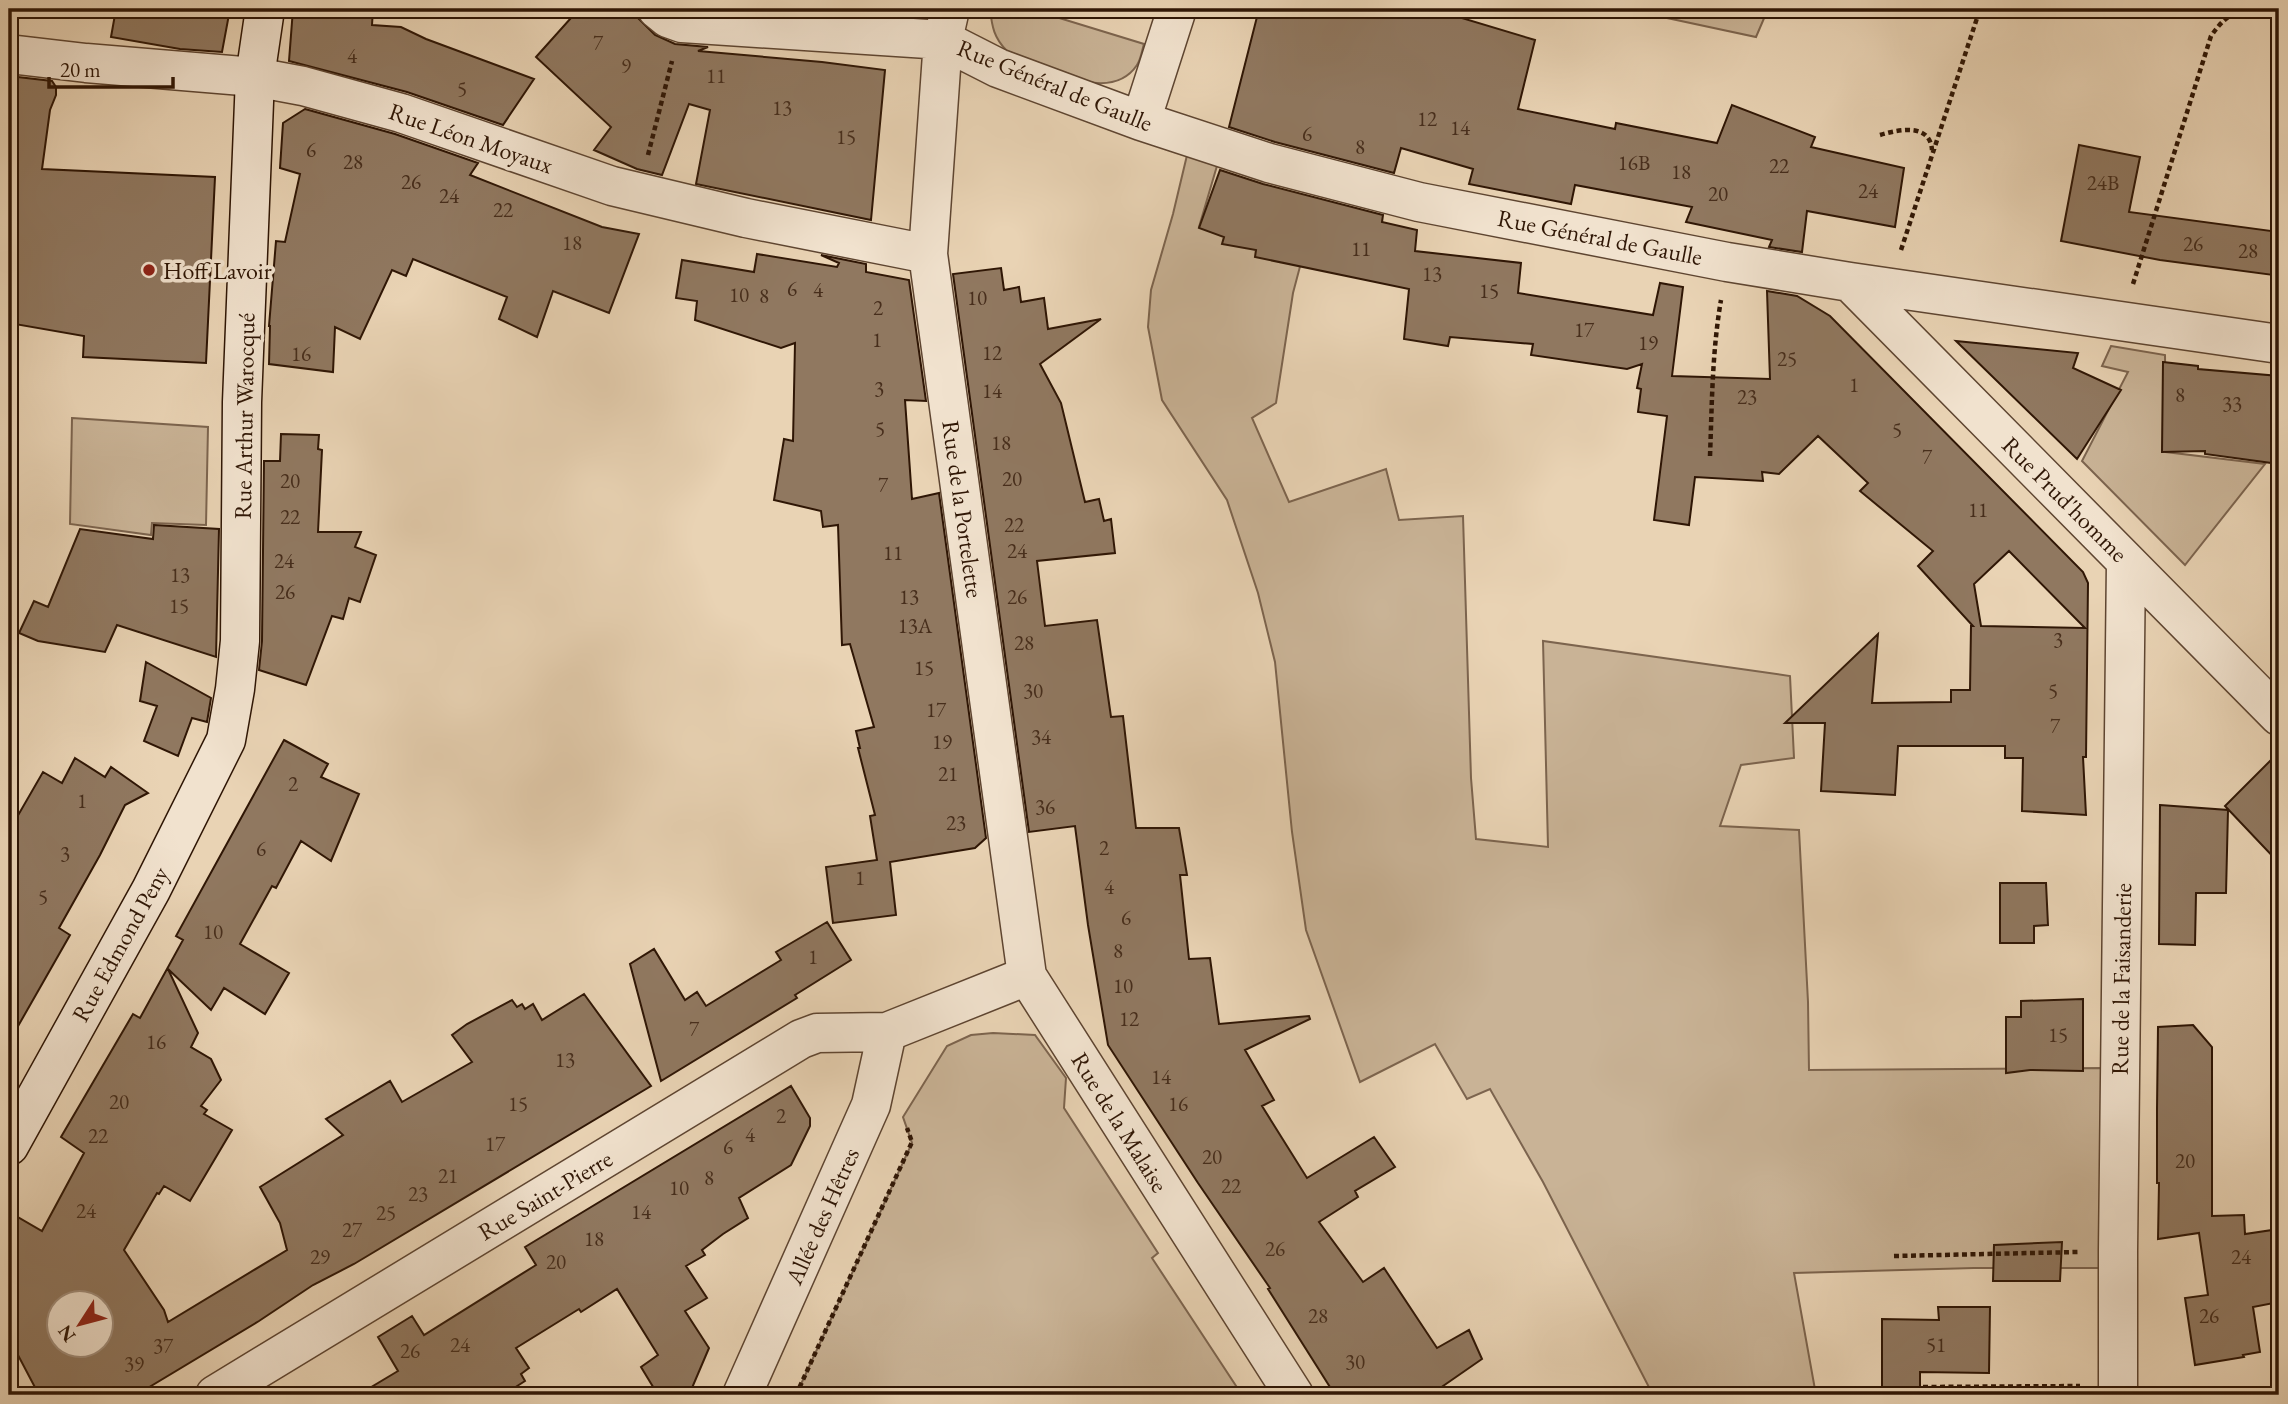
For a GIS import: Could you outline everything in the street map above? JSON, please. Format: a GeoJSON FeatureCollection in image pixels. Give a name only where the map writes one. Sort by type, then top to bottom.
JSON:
{"type":"FeatureCollection","features":[{"type":"Feature","properties":{"kind":"street","name":"Rue Arthur Warocqué"},"geometry":{"type":"LineString","coordinates":[[226,740],[240,641],[243,402],[255,77],[265,9]]}},
{"type":"Feature","properties":{"kind":"street"},"geometry":{"type":"LineString","coordinates":[[1141,121],[1177,9]]}},
{"type":"Feature","properties":{"kind":"street"},"geometry":{"type":"LineString","coordinates":[[669,16],[946,25]]}},
{"type":"Feature","properties":{"kind":"street","name":"Rue Général de Gaulle"},"geometry":{"type":"LineString","coordinates":[[946,25],[998,68],[1141,121],[1269,163],[1419,202],[1727,262],[2279,344]]}},
{"type":"Feature","properties":{"kind":"street","name":"Rue de la Portelette"},"geometry":{"type":"LineString","coordinates":[[946,25],[928,254],[1027,976]]}},
{"type":"Feature","properties":{"kind":"street","name":"Rue Léon Moyaux"},"geometry":{"type":"LineString","coordinates":[[9,54],[255,77],[303,86],[401,113],[638,193],[746,218],[928,254]]}},
{"type":"Feature","properties":{"kind":"street","name":"Rue Prud'homme"},"geometry":{"type":"LineString","coordinates":[[1850,282],[2279,716]]}},
{"type":"Feature","properties":{"kind":"street","name":"Rue de la Faisanderie"},"geometry":{"type":"LineString","coordinates":[[2118,1391],[2126,562]]}},
{"type":"Feature","properties":{"kind":"street","name":"Rue Edmond Peny"},"geometry":{"type":"LineString","coordinates":[[9,1146],[151,890],[226,740]]}},
{"type":"Feature","properties":{"kind":"street"},"geometry":{"type":"LineString","coordinates":[[887,1032],[1027,976]]}},
{"type":"Feature","properties":{"kind":"street","name":"Rue de la Malaise"},"geometry":{"type":"LineString","coordinates":[[1027,976],[1294,1395]]}},
{"type":"Feature","properties":{"kind":"street","name":"Allée des Hêtres"},"geometry":{"type":"LineString","coordinates":[[742,1395],[871,1105],[887,1032]]}},
{"type":"Feature","properties":{"kind":"street","name":"Rue Saint-Pierre"},"geometry":{"type":"LineString","coordinates":[[215,1395],[801,1039],[817,1033],[887,1032]]}},
{"type":"Feature","properties":{"kind":"path"},"geometry":{"type":"LineString","coordinates":[[1889,288],[1980,9]]}},
{"type":"Feature","properties":{"kind":"path"},"geometry":{"type":"LineString","coordinates":[[2121,322],[2211,36],[2231,14],[2242,9]]}},
{"type":"Feature","properties":{"kind":"path"},"geometry":{"type":"LineString","coordinates":[[638,193],[669,16]]}},
{"type":"Feature","properties":{"kind":"path"},"geometry":{"type":"LineString","coordinates":[[1880,135],[1908,128],[1926,137],[1931,144],[1932,155]]}},
{"type":"Feature","properties":{"kind":"path"},"geometry":{"type":"LineString","coordinates":[[1710,456],[1716,332],[1727,262]]}},
{"type":"Feature","properties":{"kind":"path"},"geometry":{"type":"LineString","coordinates":[[796,1395],[912,1142],[903,1117],[871,1105]]}},
{"type":"Feature","properties":{"kind":"path"},"geometry":{"type":"LineString","coordinates":[[1894,1256],[2118,1251]]}},
{"type":"Feature","properties":{"kind":"path"},"geometry":{"type":"LineString","coordinates":[[1923,1387],[2118,1391]]}},
{"type":"Feature","properties":{"kind":"shaded area"},"geometry":{"type":"Polygon","coordinates":[[[990,9],[1030,9],[1144,44],[1137,65],[1125,77],[1110,82],[1093,83],[1075,79],[1007,51],[994,32],[990,9]]]}},
{"type":"Feature","properties":{"kind":"shaded area"},"geometry":{"type":"Polygon","coordinates":[[[1640,9],[1768,9],[1756,37],[1653,15],[1640,9]]]}},
{"type":"Feature","properties":{"kind":"shaded area"},"geometry":{"type":"Polygon","coordinates":[[[1188,151],[1219,159],[1199,227],[1302,259],[1293,293],[1276,403],[1252,418],[1289,502],[1386,469],[1399,520],[1463,516],[1471,778],[1476,839],[1548,847],[1543,641],[1790,676],[1794,758],[1741,765],[1720,826],[1799,830],[1809,1070],[2106,1068],[2104,1268],[1794,1273],[1816,1395],[1653,1395],[1543,1182],[1490,1089],[1467,1099],[1435,1044],[1360,1082],[1306,930],[1292,832],[1275,662],[1258,593],[1227,500],[1162,400],[1148,327],[1151,290],[1188,151]]]}},
{"type":"Feature","properties":{"kind":"shaded area"},"geometry":{"type":"Polygon","coordinates":[[[2111,346],[2165,355],[2166,452],[2265,464],[2185,565],[2082,461],[2128,372],[2102,366],[2111,346]]]}},
{"type":"Feature","properties":{"kind":"shaded area"},"geometry":{"type":"Polygon","coordinates":[[[72,418],[208,427],[206,525],[152,523],[151,535],[70,524],[72,418]]]}},
{"type":"Feature","properties":{"kind":"shaded area"},"geometry":{"type":"Polygon","coordinates":[[[971,1035],[1035,1035],[1066,1078],[1064,1108],[1158,1253],[1152,1258],[1242,1395],[796,1395],[912,1143],[903,1117],[947,1046],[971,1035]]]}},
{"type":"Feature","properties":{"kind":"building"},"geometry":{"type":"Polygon","coordinates":[[[116,9],[230,9],[222,52],[180,49],[111,37],[116,9]]]}},
{"type":"Feature","properties":{"kind":"building"},"geometry":{"type":"Polygon","coordinates":[[[293,9],[373,9],[372,25],[401,27],[534,79],[503,125],[407,92],[289,61],[293,9]]]}},
{"type":"Feature","properties":{"kind":"building"},"geometry":{"type":"Polygon","coordinates":[[[579,9],[636,9],[637,17],[655,35],[675,44],[708,47],[698,51],[885,70],[871,220],[696,184],[710,110],[689,104],[662,175],[637,169],[594,150],[611,127],[536,57],[579,9]]]}},
{"type":"Feature","properties":{"kind":"building"},"geometry":{"type":"Polygon","coordinates":[[[1259,9],[1432,9],[1535,40],[1518,109],[1615,129],[1616,123],[1717,143],[1732,105],[1815,137],[1811,147],[1904,168],[1895,227],[1807,211],[1802,252],[1769,247],[1772,240],[1686,222],[1692,207],[1575,185],[1571,204],[1469,184],[1473,169],[1401,148],[1394,173],[1229,127],[1259,9]]]}},
{"type":"Feature","properties":{"kind":"building"},"geometry":{"type":"Polygon","coordinates":[[[9,76],[52,81],[56,87],[42,169],[215,177],[206,363],[83,357],[84,336],[9,323],[9,76]]]}},
{"type":"Feature","properties":{"kind":"building"},"geometry":{"type":"Polygon","coordinates":[[[305,109],[395,134],[478,163],[470,175],[602,227],[639,234],[609,313],[553,291],[537,337],[499,319],[507,297],[413,259],[406,276],[392,270],[360,339],[335,327],[333,372],[269,364],[269,326],[276,241],[285,242],[300,174],[280,168],[283,123],[305,109]]]}},
{"type":"Feature","properties":{"kind":"building"},"geometry":{"type":"Polygon","coordinates":[[[2079,145],[2140,157],[2129,212],[2279,232],[2273,275],[2160,260],[2061,241],[2079,145]]]}},
{"type":"Feature","properties":{"kind":"building"},"geometry":{"type":"Polygon","coordinates":[[[1220,170],[1383,215],[1382,222],[1417,230],[1415,251],[1521,263],[1518,293],[1653,315],[1660,283],[1683,287],[1672,376],[1770,379],[1767,291],[1797,296],[1830,316],[2083,572],[2088,583],[2086,757],[2083,757],[2086,815],[2022,811],[2023,758],[2005,758],[2005,746],[1898,746],[1895,795],[1821,791],[1825,723],[1785,723],[1878,634],[1872,703],[1951,702],[1951,690],[1970,690],[1973,626],[1918,566],[1933,551],[1860,491],[1868,483],[1818,436],[1779,474],[1762,472],[1763,481],[1695,477],[1689,525],[1654,520],[1667,416],[1638,412],[1641,389],[1637,388],[1642,364],[1627,369],[1531,355],[1533,344],[1450,337],[1448,346],[1404,339],[1409,289],[1255,257],[1256,250],[1222,244],[1224,237],[1199,228],[1220,170]],[[2009,551],[1974,584],[1981,626],[2085,628],[2009,551]]]}},
{"type":"Feature","properties":{"kind":"building"},"geometry":{"type":"Polygon","coordinates":[[[757,254],[837,267],[839,263],[821,255],[866,264],[866,272],[909,280],[926,401],[905,400],[912,499],[939,493],[986,838],[975,848],[890,862],[896,915],[833,923],[826,867],[877,860],[870,816],[875,815],[856,731],[874,727],[850,644],[842,645],[838,525],[823,527],[821,511],[774,500],[784,439],[793,441],[795,343],[781,348],[695,320],[697,301],[676,298],[682,260],[754,272],[757,254]]]}},
{"type":"Feature","properties":{"kind":"building"},"geometry":{"type":"Polygon","coordinates":[[[1001,268],[1004,290],[1019,287],[1021,302],[1044,298],[1048,329],[1101,319],[1040,364],[1061,403],[1085,502],[1099,499],[1104,521],[1111,519],[1115,553],[1037,561],[1045,626],[1097,620],[1111,717],[1123,716],[1136,828],[1179,828],[1187,875],[1180,875],[1189,959],[1210,958],[1219,1024],[1309,1016],[1310,1019],[1245,1050],[1274,1100],[1262,1106],[1307,1178],[1374,1137],[1395,1167],[1355,1191],[1358,1197],[1319,1222],[1363,1282],[1384,1268],[1437,1348],[1469,1330],[1482,1359],[1430,1395],[1335,1395],[1268,1289],[1270,1288],[1108,1045],[1075,826],[1029,832],[953,274],[1001,268]]]}},
{"type":"Feature","properties":{"kind":"building"},"geometry":{"type":"Polygon","coordinates":[[[1956,341],[2078,353],[2073,368],[2121,390],[2077,459],[1956,341]]]}},
{"type":"Feature","properties":{"kind":"building"},"geometry":{"type":"Polygon","coordinates":[[[2163,362],[2198,366],[2198,369],[2279,376],[2279,464],[2205,454],[2205,451],[2162,452],[2163,362]]]}},
{"type":"Feature","properties":{"kind":"building"},"geometry":{"type":"Polygon","coordinates":[[[281,434],[319,435],[318,449],[322,450],[318,532],[361,532],[355,547],[376,555],[360,602],[349,598],[343,619],[332,616],[306,685],[259,670],[262,641],[264,461],[280,461],[281,434]]]}},
{"type":"Feature","properties":{"kind":"building"},"geometry":{"type":"Polygon","coordinates":[[[154,525],[219,529],[216,657],[117,625],[105,652],[38,641],[19,633],[34,601],[48,607],[80,529],[153,539],[154,525]]]}},
{"type":"Feature","properties":{"kind":"building"},"geometry":{"type":"Polygon","coordinates":[[[146,662],[211,698],[207,722],[192,718],[178,756],[144,741],[157,706],[140,701],[146,662]]]}},
{"type":"Feature","properties":{"kind":"building"},"geometry":{"type":"Polygon","coordinates":[[[284,740],[328,764],[321,777],[359,794],[331,861],[301,841],[276,888],[272,886],[240,944],[289,973],[265,1014],[224,988],[211,1010],[168,969],[198,1033],[191,1047],[211,1059],[221,1080],[201,1106],[207,1110],[204,1114],[232,1130],[190,1201],[164,1186],[159,1194],[157,1193],[124,1250],[164,1310],[168,1322],[287,1250],[280,1223],[260,1187],[343,1135],[326,1119],[390,1081],[402,1102],[472,1062],[452,1035],[512,1000],[517,1007],[522,1004],[525,1009],[533,1004],[542,1020],[584,994],[651,1086],[354,1264],[313,1285],[136,1395],[39,1395],[9,1338],[9,1212],[42,1231],[84,1153],[61,1137],[133,1014],[140,1018],[183,940],[176,936],[284,740]]]}},
{"type":"Feature","properties":{"kind":"building"},"geometry":{"type":"Polygon","coordinates":[[[2279,752],[2279,863],[2225,806],[2279,752]]]}},
{"type":"Feature","properties":{"kind":"building"},"geometry":{"type":"Polygon","coordinates":[[[75,758],[105,777],[111,767],[148,793],[125,805],[59,928],[70,935],[9,1042],[9,831],[43,772],[62,783],[75,758]]]}},
{"type":"Feature","properties":{"kind":"building"},"geometry":{"type":"Polygon","coordinates":[[[2160,805],[2228,810],[2226,893],[2196,893],[2195,945],[2159,944],[2160,805]]]}},
{"type":"Feature","properties":{"kind":"building"},"geometry":{"type":"Polygon","coordinates":[[[2000,883],[2046,883],[2048,925],[2034,926],[2034,943],[2000,943],[2000,883]]]}},
{"type":"Feature","properties":{"kind":"building"},"geometry":{"type":"Polygon","coordinates":[[[827,922],[851,960],[795,995],[797,998],[661,1081],[630,964],[654,949],[685,1000],[697,992],[706,1006],[781,960],[776,952],[827,922]]]}},
{"type":"Feature","properties":{"kind":"building"},"geometry":{"type":"Polygon","coordinates":[[[2083,999],[2083,1071],[2030,1070],[2006,1073],[2006,1017],[2021,1017],[2021,1001],[2083,999]]]}},
{"type":"Feature","properties":{"kind":"building"},"geometry":{"type":"Polygon","coordinates":[[[2193,1025],[2212,1047],[2212,1216],[2244,1215],[2245,1234],[2279,1229],[2279,1302],[2253,1307],[2260,1352],[2195,1365],[2185,1298],[2208,1295],[2199,1233],[2158,1239],[2157,1183],[2158,1027],[2193,1025]]]}},
{"type":"Feature","properties":{"kind":"building"},"geometry":{"type":"Polygon","coordinates":[[[791,1086],[810,1118],[810,1126],[791,1165],[739,1198],[748,1218],[702,1250],[705,1255],[686,1266],[707,1298],[685,1311],[709,1348],[689,1395],[658,1395],[641,1367],[658,1355],[617,1289],[516,1348],[529,1368],[521,1374],[525,1381],[503,1395],[358,1395],[398,1371],[378,1337],[412,1316],[424,1335],[536,1265],[525,1247],[791,1086]]]}},
{"type":"Feature","properties":{"kind":"building"},"geometry":{"type":"Polygon","coordinates":[[[2062,1242],[2060,1281],[1993,1281],[1994,1245],[2062,1242]]]}},
{"type":"Feature","properties":{"kind":"building"},"geometry":{"type":"Polygon","coordinates":[[[1938,1307],[1990,1307],[1989,1373],[1920,1372],[1920,1395],[1882,1395],[1882,1319],[1939,1320],[1938,1307]]]}},
{"type":"Feature","properties":{"kind":"place","name":"Hoff Lavoir"},"geometry":{"type":"Point","coordinates":[149,270]}}]}
